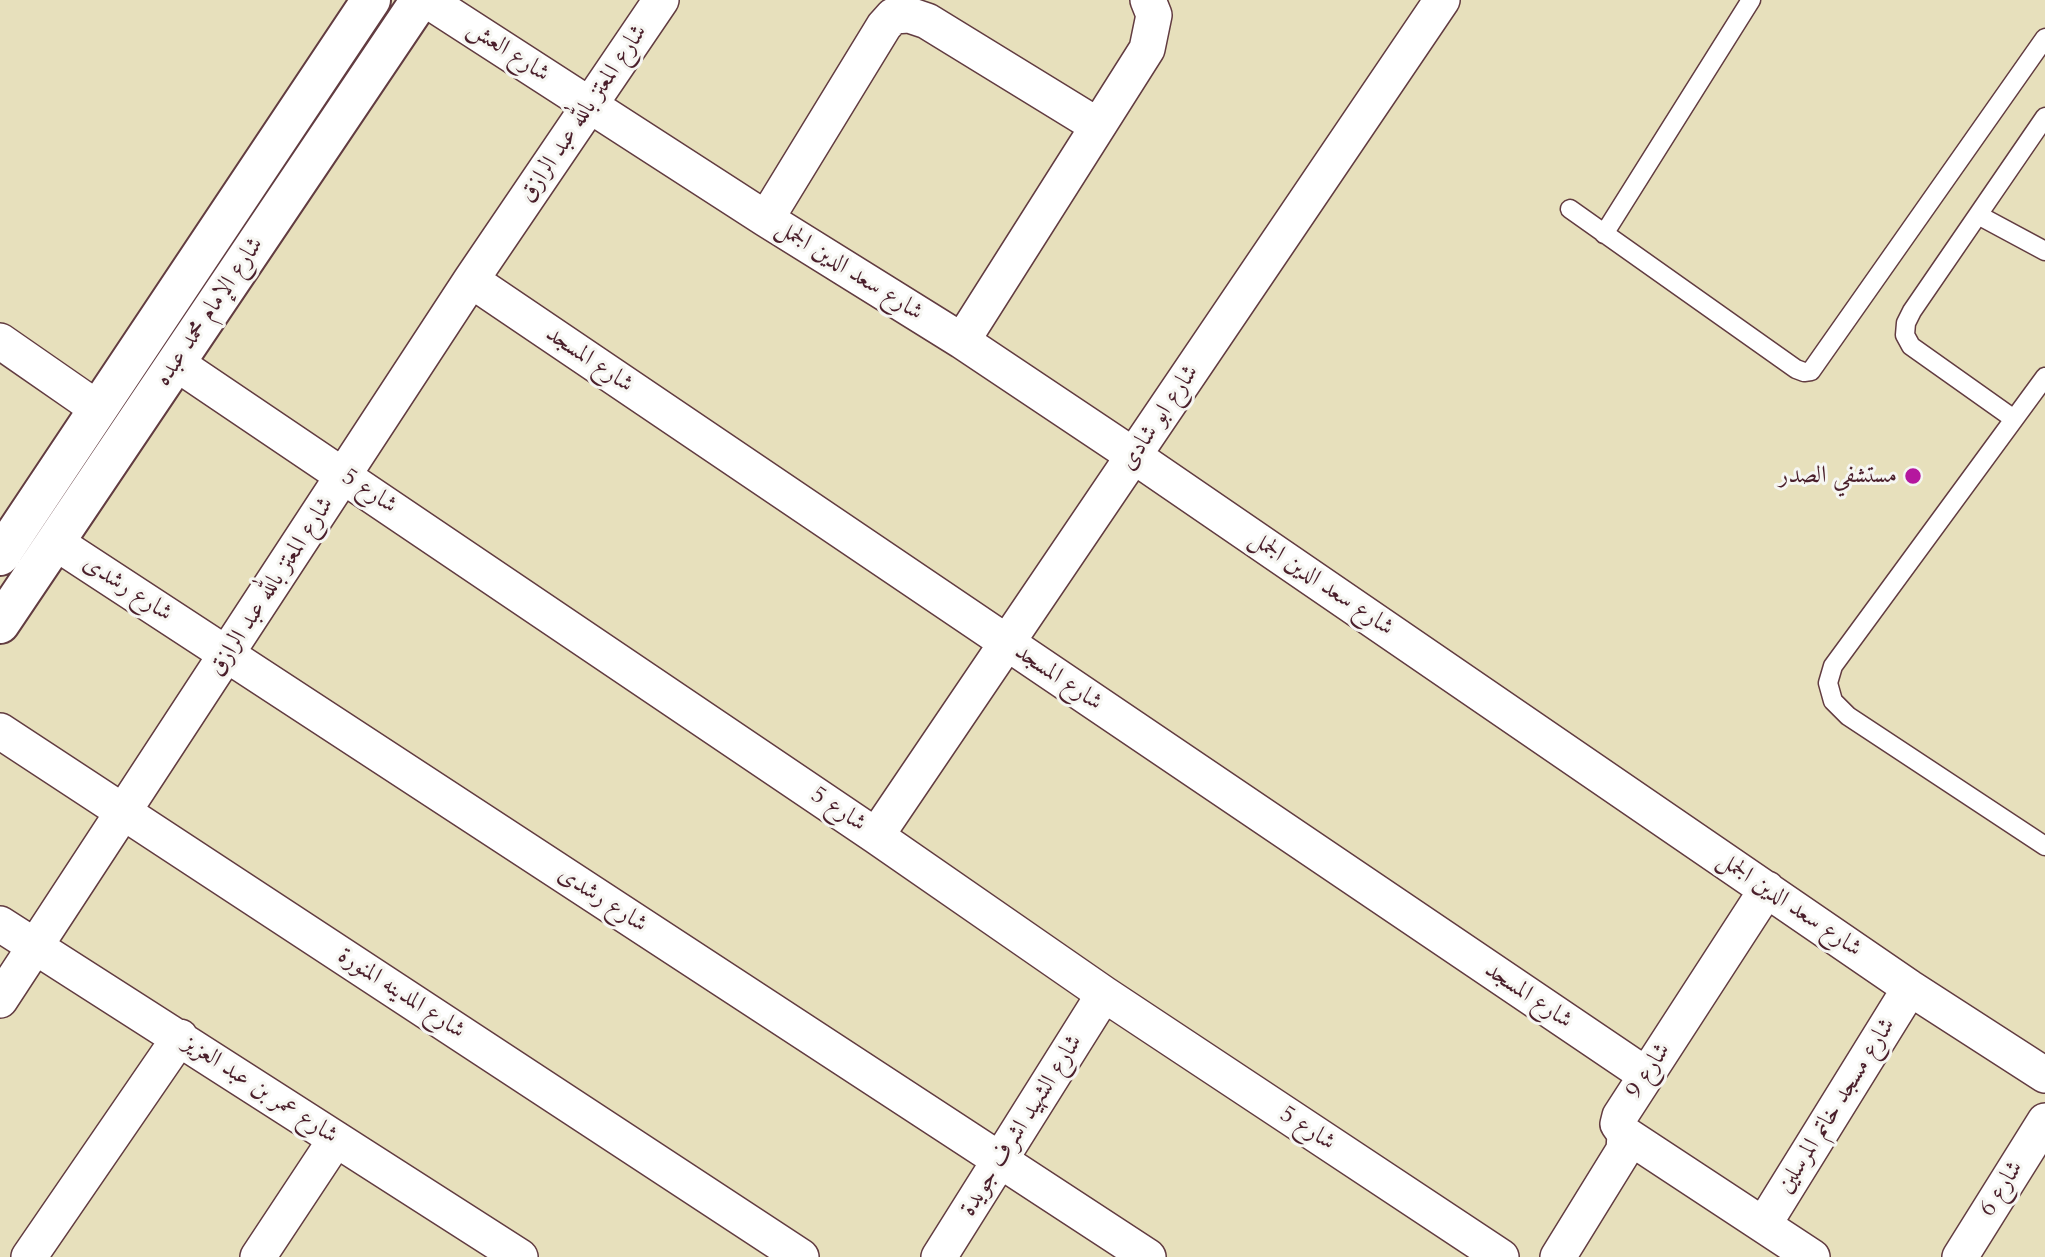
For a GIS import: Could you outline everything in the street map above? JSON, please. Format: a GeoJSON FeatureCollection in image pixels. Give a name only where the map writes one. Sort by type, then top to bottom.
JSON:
{"type":"FeatureCollection","features":[{"type":"Feature","properties":{"kind":"street","name":"شارع الإمام محمد عبده"},"geometry":{"type":"LineString","coordinates":[[0,555],[371,0]]}},
{"type":"Feature","properties":{"kind":"street","name":"شارع الإمام محمد عبده"},"geometry":{"type":"LineString","coordinates":[[0,624],[420,0]]}},
{"type":"Feature","properties":{"kind":"street","name":"شارع العش"},"geometry":{"type":"LineString","coordinates":[[427,0],[590,105]]}},
{"type":"Feature","properties":{"kind":"street","name":"شارع المعتز بالله عبد الرازق"},"geometry":{"type":"LineString","coordinates":[[0,1000],[471,281],[661,0]]}},
{"type":"Feature","properties":{"kind":"street"},"geometry":{"type":"LineString","coordinates":[[962,341],[1147,48],[1154,15],[1147,0]]}},
{"type":"Feature","properties":{"kind":"street","name":"شارع ابو شادى"},"geometry":{"type":"LineString","coordinates":[[876,836],[1442,0]]}},
{"type":"Feature","properties":{"kind":"street"},"geometry":{"type":"LineString","coordinates":[[766,219],[884,26],[893,16],[909,15],[928,21],[1098,125]]}},
{"type":"Feature","properties":{"kind":"street","name":"شارع سعد الدين الجمل"},"geometry":{"type":"LineString","coordinates":[[590,105],[962,341],[1910,988],[2045,1075]]}},
{"type":"Feature","properties":{"kind":"street","name":"شارع المسجد"},"geometry":{"type":"LineString","coordinates":[[471,281],[1646,1076]]}},
{"type":"Feature","properties":{"kind":"street"},"geometry":{"type":"LineString","coordinates":[[0,341],[98,409]]}},
{"type":"Feature","properties":{"kind":"street","name":"شارع 5"},"geometry":{"type":"LineString","coordinates":[[176,363],[876,836],[1104,994],[1501,1257]]}},
{"type":"Feature","properties":{"kind":"street"},"geometry":{"type":"LineString","coordinates":[[56,471],[89,493]]}},
{"type":"Feature","properties":{"kind":"street","name":"شارع رشدى"},"geometry":{"type":"LineString","coordinates":[[55,542],[1148,1257]]}},
{"type":"Feature","properties":{"kind":"street","name":"شارع المدينه المنورة"},"geometry":{"type":"LineString","coordinates":[[0,731],[802,1257]]}},
{"type":"Feature","properties":{"kind":"street","name":"شارع 9"},"geometry":{"type":"LineString","coordinates":[[1558,1257],[1624,1150],[1625,1134],[1618,1124],[1620,1116],[1766,889]]}},
{"type":"Feature","properties":{"kind":"street","name":"شارع عمر بن عبد العزيز"},"geometry":{"type":"LineString","coordinates":[[0,924],[336,1139],[485,1247],[520,1257]]}},
{"type":"Feature","properties":{"kind":"street","name":"شارع مسجد خاتم المرسلين"},"geometry":{"type":"LineString","coordinates":[[1764,1224],[1910,988]]}},
{"type":"Feature","properties":{"kind":"street","name":"شارع الشهيد اشرف جويدة"},"geometry":{"type":"LineString","coordinates":[[939,1257],[1104,994]]}},
{"type":"Feature","properties":{"kind":"street"},"geometry":{"type":"LineString","coordinates":[[29,1257],[180,1037]]}},
{"type":"Feature","properties":{"kind":"street","name":"شارع 6"},"geometry":{"type":"LineString","coordinates":[[1959,1257],[2045,1121]]}},
{"type":"Feature","properties":{"kind":"street"},"geometry":{"type":"LineString","coordinates":[[1625,1134],[1812,1257]]}},
{"type":"Feature","properties":{"kind":"street"},"geometry":{"type":"LineString","coordinates":[[258,1257],[336,1139]]}},
{"type":"Feature","properties":{"kind":"lane"},"geometry":{"type":"LineString","coordinates":[[1604,234],[1751,0]]}},
{"type":"Feature","properties":{"kind":"lane"},"geometry":{"type":"LineString","coordinates":[[1570,209],[1796,369],[1811,371],[2045,38]]}},
{"type":"Feature","properties":{"kind":"lane"},"geometry":{"type":"LineString","coordinates":[[2014,419],[1911,346],[1905,335],[1906,323],[2045,117]]}},
{"type":"Feature","properties":{"kind":"lane"},"geometry":{"type":"LineString","coordinates":[[1978,215],[2045,251]]}},
{"type":"Feature","properties":{"kind":"lane"},"geometry":{"type":"LineString","coordinates":[[2045,377],[1833,666],[1828,683],[1833,701],[1848,716],[2045,846]]}},
{"type":"Feature","properties":{"kind":"place","name":"مستشفي الصدر"},"geometry":{"type":"Point","coordinates":[1913,476]}}]}
